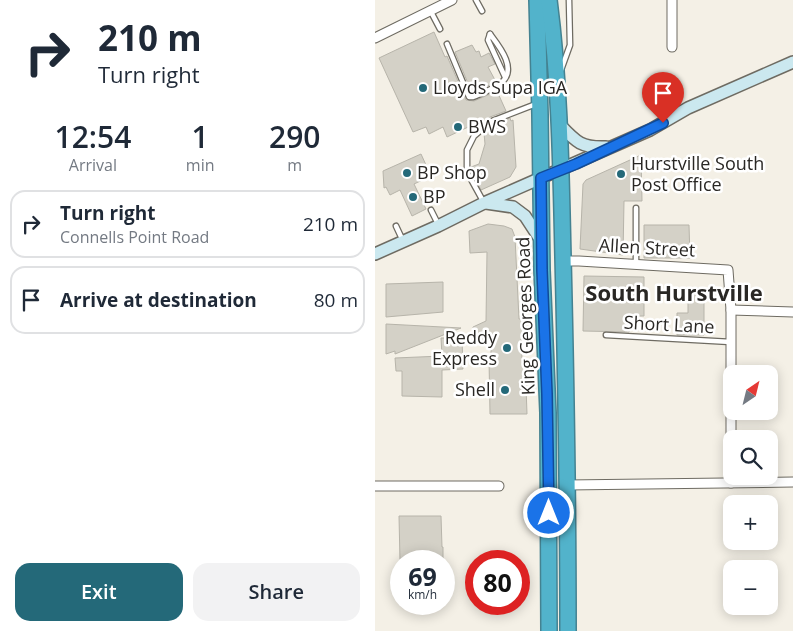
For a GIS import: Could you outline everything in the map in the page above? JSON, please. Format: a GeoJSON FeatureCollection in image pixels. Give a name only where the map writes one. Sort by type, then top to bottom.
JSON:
{"type":"FeatureCollection","features":[{"type":"Feature","properties":{"kind":"highway","name":"King Georges Road"},"geometry":{"type":"LineString","coordinates":[[537,0],[541,242],[547,404],[549,631]]}},
{"type":"Feature","properties":{"kind":"highway"},"geometry":{"type":"LineString","coordinates":[[549,0],[555,47],[562,168],[568,631]]}},
{"type":"Feature","properties":{"kind":"street"},"geometry":{"type":"LineString","coordinates":[[375,38],[452,0]]}},
{"type":"Feature","properties":{"kind":"street"},"geometry":{"type":"LineString","coordinates":[[672,0],[672,47]]}},
{"type":"Feature","properties":{"kind":"street"},"geometry":{"type":"LineString","coordinates":[[375,254],[438,226],[484,202],[650,130],[688,108],[793,62]]}},
{"type":"Feature","properties":{"kind":"street"},"geometry":{"type":"LineString","coordinates":[[559,124],[577,143],[592,147],[611,147]]}},
{"type":"Feature","properties":{"kind":"street"},"geometry":{"type":"LineString","coordinates":[[484,202],[513,206],[525,216],[541,242]]}},
{"type":"Feature","properties":{"kind":"street","name":"Allen Street"},"geometry":{"type":"LineString","coordinates":[[563,262],[579,261],[728,270],[731,310]]}},
{"type":"Feature","properties":{"kind":"street"},"geometry":{"type":"LineString","coordinates":[[731,430],[731,310],[793,312]]}},
{"type":"Feature","properties":{"kind":"street"},"geometry":{"type":"LineString","coordinates":[[778,482],[793,482]]}},
{"type":"Feature","properties":{"kind":"street"},"geometry":{"type":"LineString","coordinates":[[567,485],[723,483]]}},
{"type":"Feature","properties":{"kind":"street"},"geometry":{"type":"LineString","coordinates":[[375,486],[499,486]]}},
{"type":"Feature","properties":{"kind":"lane"},"geometry":{"type":"LineString","coordinates":[[476,0],[482,11]]}},
{"type":"Feature","properties":{"kind":"lane"},"geometry":{"type":"LineString","coordinates":[[557,81],[570,45],[569,0]]}},
{"type":"Feature","properties":{"kind":"lane"},"geometry":{"type":"LineString","coordinates":[[430,10],[440,29]]}},
{"type":"Feature","properties":{"kind":"lane"},"geometry":{"type":"LineString","coordinates":[[447,44],[469,97],[473,98],[500,84],[505,77],[507,70],[506,59],[490,34],[488,40],[505,77]]}},
{"type":"Feature","properties":{"kind":"lane"},"geometry":{"type":"LineString","coordinates":[[484,202],[467,172],[467,150],[474,136],[492,121],[540,102]]}},
{"type":"Feature","properties":{"kind":"lane"},"geometry":{"type":"LineString","coordinates":[[636,208],[636,264]]}},
{"type":"Feature","properties":{"kind":"lane"},"geometry":{"type":"LineString","coordinates":[[431,210],[438,226]]}},
{"type":"Feature","properties":{"kind":"lane"},"geometry":{"type":"LineString","coordinates":[[396,226],[403,241]]}},
{"type":"Feature","properties":{"kind":"lane","name":"Short Lane"},"geometry":{"type":"LineString","coordinates":[[606,336],[731,342]]}},
{"type":"Feature","properties":{"kind":"building"},"geometry":{"type":"Polygon","coordinates":[[[434,32],[445,57],[447,56],[466,100],[474,101],[497,91],[506,111],[490,117],[483,123],[483,120],[447,137],[443,127],[429,134],[426,127],[413,132],[379,58],[434,32]]]}},
{"type":"Feature","properties":{"kind":"building"},"geometry":{"type":"Polygon","coordinates":[[[472,45],[476,52],[479,51],[481,57],[489,53],[495,64],[488,67],[495,80],[494,83],[472,93],[455,52],[472,45]]]}},
{"type":"Feature","properties":{"kind":"building"},"geometry":{"type":"Polygon","coordinates":[[[510,118],[511,121],[513,120],[516,167],[510,177],[481,190],[471,171],[471,167],[479,164],[485,144],[484,133],[494,125],[510,118]]]}},
{"type":"Feature","properties":{"kind":"building"},"geometry":{"type":"Polygon","coordinates":[[[421,154],[431,176],[414,184],[426,209],[412,216],[400,190],[390,195],[386,187],[384,188],[383,171],[421,154]]]}},
{"type":"Feature","properties":{"kind":"building"},"geometry":{"type":"Polygon","coordinates":[[[641,155],[642,201],[624,201],[623,255],[580,249],[583,184],[586,180],[641,155]]]}},
{"type":"Feature","properties":{"kind":"building"},"geometry":{"type":"Polygon","coordinates":[[[488,224],[512,229],[515,237],[519,319],[525,319],[526,339],[521,339],[522,359],[525,359],[527,414],[490,414],[489,359],[491,359],[491,340],[473,341],[473,327],[486,321],[487,252],[470,253],[469,231],[488,224]]]}},
{"type":"Feature","properties":{"kind":"building"},"geometry":{"type":"Polygon","coordinates":[[[644,225],[689,225],[690,258],[644,258],[644,225]]]}},
{"type":"Feature","properties":{"kind":"building"},"geometry":{"type":"Polygon","coordinates":[[[584,276],[644,277],[644,316],[630,316],[629,332],[583,331],[584,276]]]}},
{"type":"Feature","properties":{"kind":"building"},"geometry":{"type":"Polygon","coordinates":[[[443,282],[443,312],[386,317],[386,284],[443,282]]]}},
{"type":"Feature","properties":{"kind":"building"},"geometry":{"type":"Polygon","coordinates":[[[688,288],[704,288],[704,335],[677,335],[677,313],[688,313],[688,288]]]}},
{"type":"Feature","properties":{"kind":"building"},"geometry":{"type":"Polygon","coordinates":[[[386,324],[461,328],[395,354],[395,351],[386,354],[386,324]]]}},
{"type":"Feature","properties":{"kind":"building"},"geometry":{"type":"Polygon","coordinates":[[[441,338],[462,338],[463,369],[442,370],[442,397],[402,396],[402,371],[396,371],[395,358],[442,356],[441,338]]]}},
{"type":"Feature","properties":{"kind":"building"},"geometry":{"type":"Polygon","coordinates":[[[399,516],[441,516],[443,550],[400,550],[399,516]]]}},
{"type":"Feature","properties":{"kind":"place","name":"Lloyds Supa IGA"},"geometry":{"type":"Point","coordinates":[423,88]}},
{"type":"Feature","properties":{"kind":"place","name":"BWS"},"geometry":{"type":"Point","coordinates":[458,127]}},
{"type":"Feature","properties":{"kind":"place","name":"BP Shop"},"geometry":{"type":"Point","coordinates":[407,173]}},
{"type":"Feature","properties":{"kind":"place","name":"Hurstville South Post Office"},"geometry":{"type":"Point","coordinates":[621,174]}},
{"type":"Feature","properties":{"kind":"place","name":"BP"},"geometry":{"type":"Point","coordinates":[413,197]}},
{"type":"Feature","properties":{"kind":"place","name":"Reddy Express"},"geometry":{"type":"Point","coordinates":[507,348]}},
{"type":"Feature","properties":{"kind":"place","name":"Shell"},"geometry":{"type":"Point","coordinates":[505,390]}},
{"type":"Feature","properties":{"kind":"district","name":"South Hurstville"},"geometry":{"type":"Point","coordinates":[674,293]}},
{"type":"Feature","properties":{"kind":"route"},"geometry":{"type":"LineString","coordinates":[[549,513],[541,178],[576,164],[663,123]]}}]}
